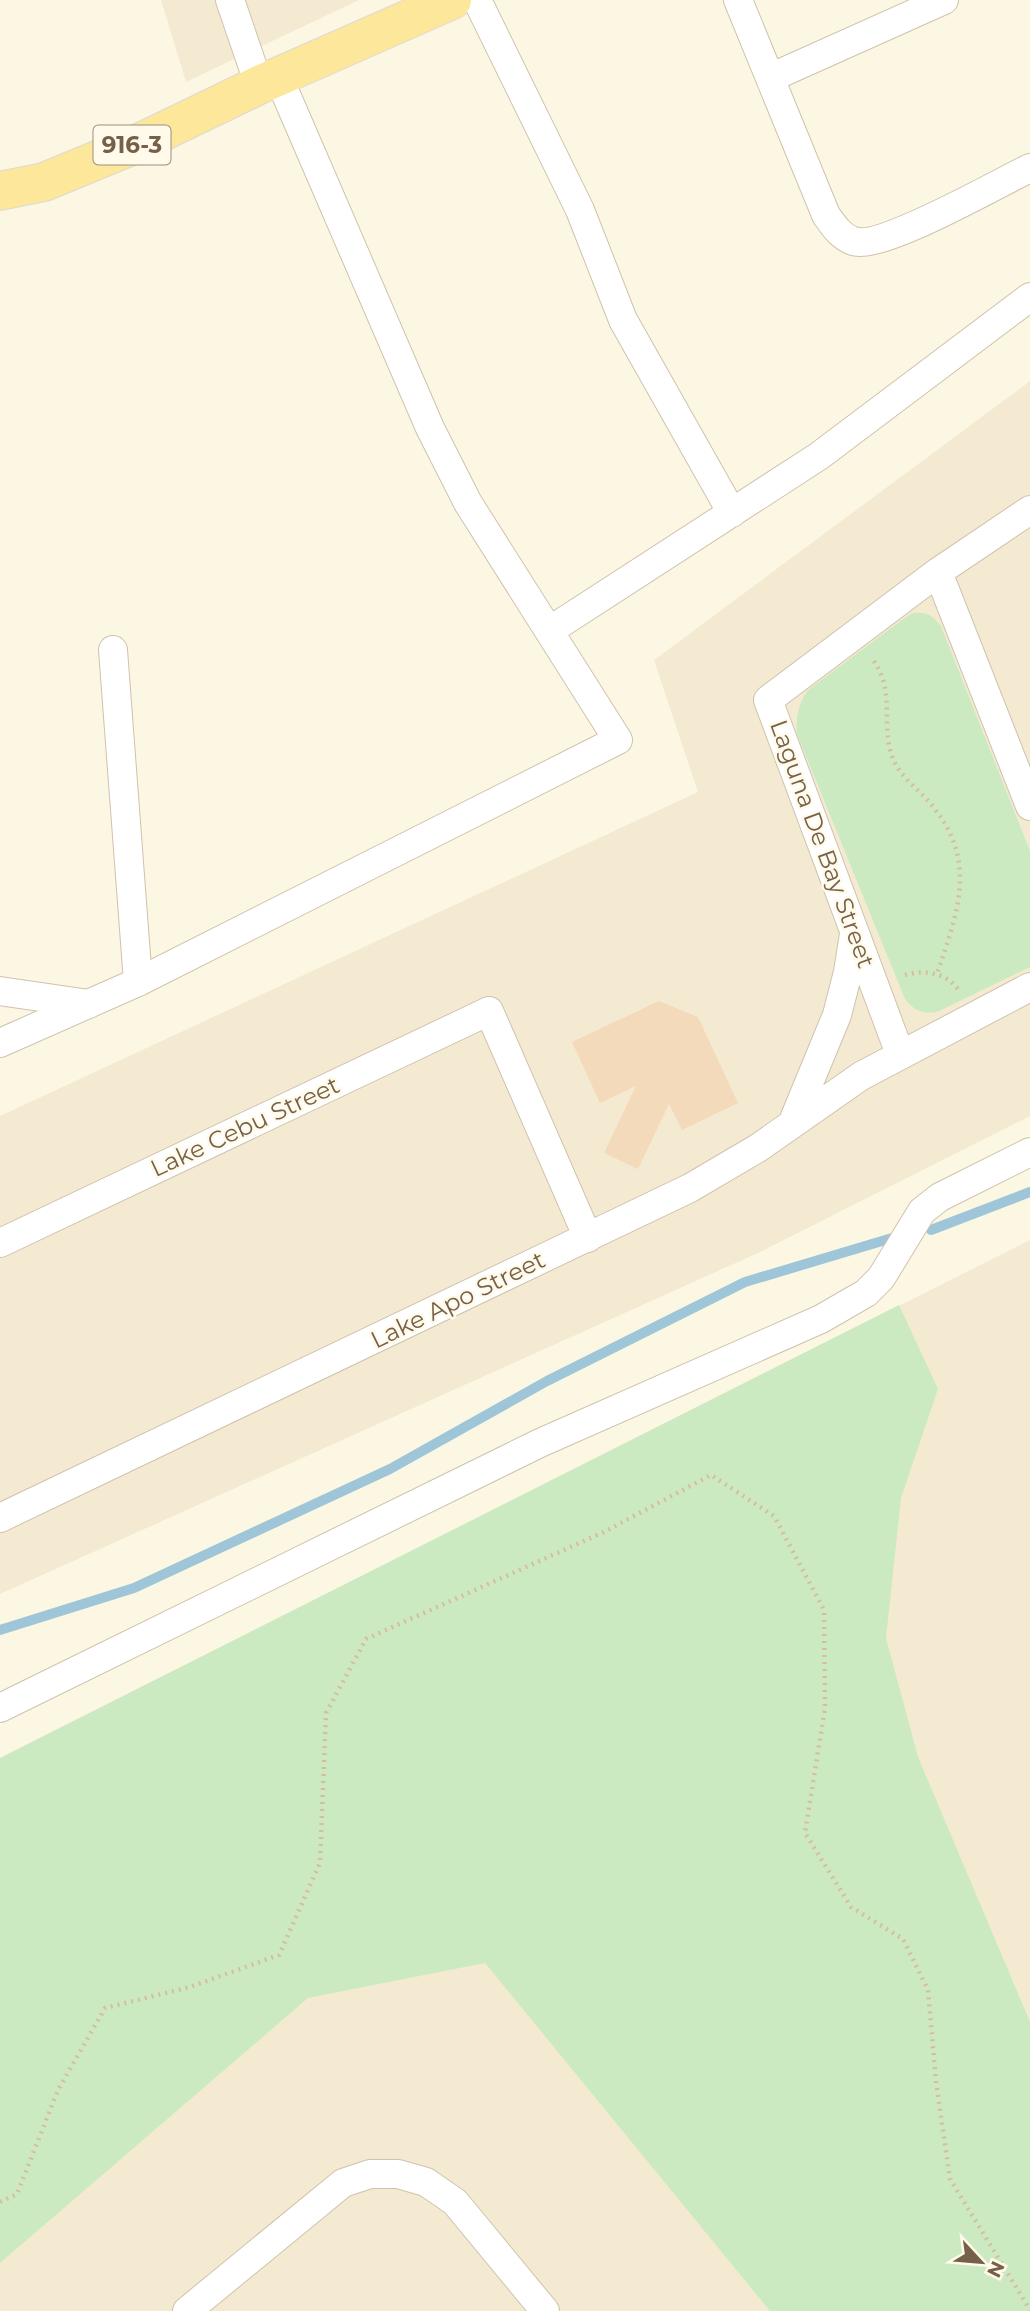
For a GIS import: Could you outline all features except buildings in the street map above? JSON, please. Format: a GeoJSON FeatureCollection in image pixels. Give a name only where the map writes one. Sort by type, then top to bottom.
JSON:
{"type":"FeatureCollection","features":[{"type":"Feature","properties":{"kind":"main road","name":"916-3"},"geometry":{"type":"LineString","coordinates":[[0,191],[44,182],[141,142],[269,80],[452,0]]}},
{"type":"Feature","properties":{"kind":"street"},"geometry":{"type":"LineString","coordinates":[[0,1043],[138,982],[618,740],[468,503],[430,428],[230,0]]}},
{"type":"Feature","properties":{"kind":"street"},"geometry":{"type":"LineString","coordinates":[[477,0],[580,210],[624,320],[732,513]]}},
{"type":"Feature","properties":{"kind":"street"},"geometry":{"type":"LineString","coordinates":[[738,0],[826,215],[839,233],[854,242],[871,242],[897,234],[1030,167]]}},
{"type":"Feature","properties":{"kind":"street"},"geometry":{"type":"LineString","coordinates":[[770,78],[944,0]]}},
{"type":"Feature","properties":{"kind":"street"},"geometry":{"type":"LineString","coordinates":[[549,631],[819,456],[1030,297]]}},
{"type":"Feature","properties":{"kind":"street","name":"Laguna De Bay Street"},"geometry":{"type":"LineString","coordinates":[[900,1054],[768,700],[938,572],[1030,510]]}},
{"type":"Feature","properties":{"kind":"street"},"geometry":{"type":"LineString","coordinates":[[938,572],[1030,806]]}},
{"type":"Feature","properties":{"kind":"street"},"geometry":{"type":"LineString","coordinates":[[113,650],[138,982]]}},
{"type":"Feature","properties":{"kind":"street"},"geometry":{"type":"LineString","coordinates":[[792,1125],[837,1014],[848,972],[854,931]]}},
{"type":"Feature","properties":{"kind":"street","name":"Lake Apo Street"},"geometry":{"type":"LineString","coordinates":[[0,1518],[690,1188],[737,1162],[861,1076],[1030,987]]}},
{"type":"Feature","properties":{"kind":"street"},"geometry":{"type":"LineString","coordinates":[[0,991],[89,1004]]}},
{"type":"Feature","properties":{"kind":"street","name":"Lake Cebu Street"},"geometry":{"type":"LineString","coordinates":[[0,1243],[489,1011],[588,1237]]}},
{"type":"Feature","properties":{"kind":"street"},"geometry":{"type":"LineString","coordinates":[[0,1708],[540,1443],[821,1319],[866,1293],[881,1278],[922,1211],[940,1197],[1030,1153]]}},
{"type":"Feature","properties":{"kind":"street"},"geometry":{"type":"LineString","coordinates":[[187,2311],[343,2183],[370,2174],[398,2174],[426,2182],[455,2202],[545,2311]]}},
{"type":"Feature","properties":{"kind":"path"},"geometry":{"type":"LineString","coordinates":[[855,635],[879,669],[886,684],[892,757],[900,772],[942,818],[959,852],[962,874],[959,899],[937,974]]}},
{"type":"Feature","properties":{"kind":"path"},"geometry":{"type":"LineString","coordinates":[[875,988],[911,973],[937,974],[956,985],[971,1017]]}},
{"type":"Feature","properties":{"kind":"path"},"geometry":{"type":"LineString","coordinates":[[0,2202],[17,2194],[58,2090],[105,2008],[190,1987],[279,1955],[320,1863],[326,1713],[366,1639],[604,1532],[711,1475],[774,1516],[824,1610],[825,1708],[806,1833],[851,1907],[903,1939],[928,1990],[936,2082],[950,2179],[1030,2310]]}},
{"type":"Feature","properties":{"kind":"shaded area"},"geometry":{"type":"Polygon","coordinates":[[[161,0],[359,0],[186,82],[161,0]]]}},
{"type":"Feature","properties":{"kind":"shaded area"},"geometry":{"type":"Polygon","coordinates":[[[1030,381],[1030,1116],[758,1253],[0,1594],[0,1116],[698,792],[654,660],[1030,381]]]}},
{"type":"Feature","properties":{"kind":"shaded area"},"geometry":{"type":"Polygon","coordinates":[[[1030,1240],[1030,2311],[0,2311],[0,1758],[1030,1240]]]}},
{"type":"Feature","properties":{"kind":"green space"},"geometry":{"type":"Polygon","coordinates":[[[913,613],[929,615],[941,626],[1030,851],[1030,967],[932,1013],[919,1011],[905,999],[797,734],[798,711],[808,690],[913,613]]]}},
{"type":"Feature","properties":{"kind":"green space"},"geometry":{"type":"Polygon","coordinates":[[[899,1305],[938,1389],[901,1498],[886,1638],[918,1757],[1030,2022],[1030,2311],[770,2311],[485,1963],[308,1998],[0,2263],[0,1758],[899,1305]]]}},
{"type":"Feature","properties":{"kind":"waterway"},"geometry":{"type":"LineString","coordinates":[[931,1230],[1030,1192]]}},
{"type":"Feature","properties":{"kind":"waterway"},"geometry":{"type":"LineString","coordinates":[[0,1630],[134,1588],[390,1469],[547,1381],[745,1282],[892,1238]]}}]}
